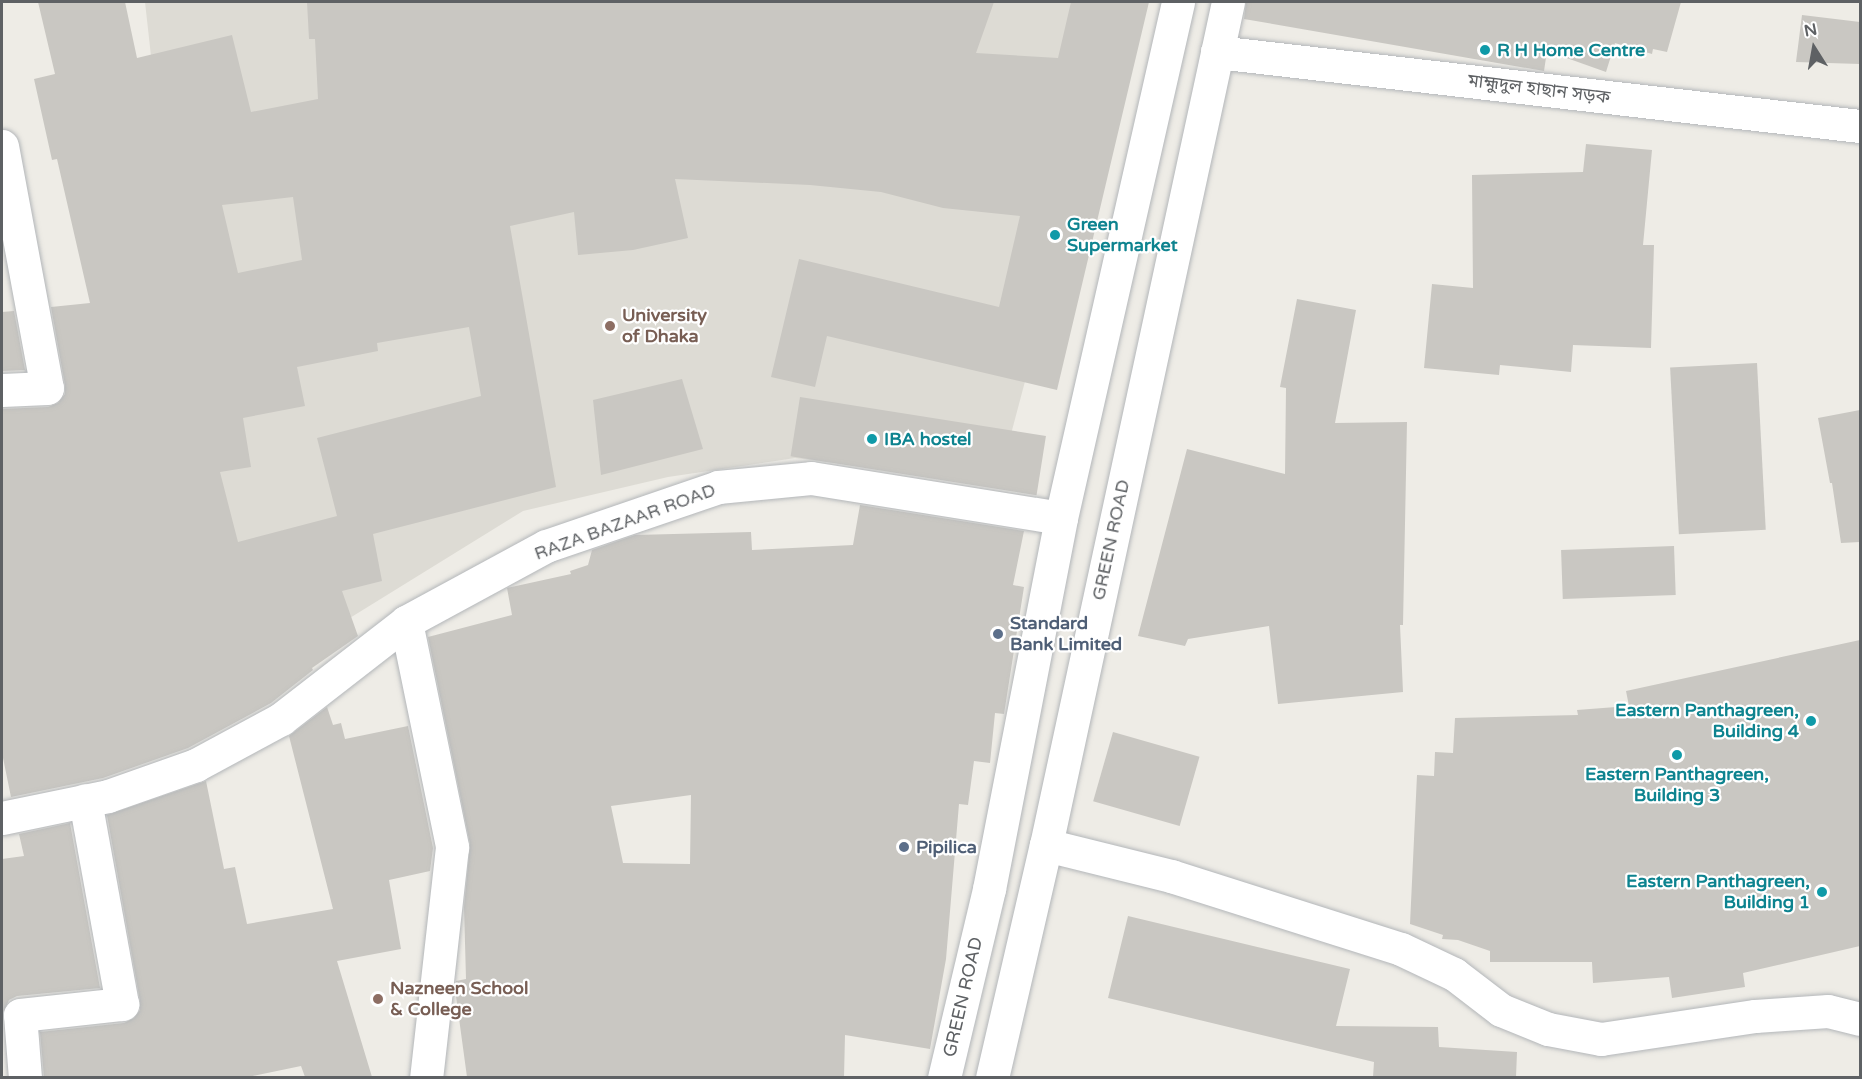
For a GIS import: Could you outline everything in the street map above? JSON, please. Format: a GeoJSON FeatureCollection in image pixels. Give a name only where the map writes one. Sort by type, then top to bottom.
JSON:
{"type":"FeatureCollection","features":[{"type":"Feature","properties":{"kind":"street","name":"GREEN ROAD"},"geometry":{"type":"LineString","coordinates":[[944,1077],[989,889],[1061,518],[1178,2]]}},
{"type":"Feature","properties":{"kind":"street","name":"GREEN ROAD"},"geometry":{"type":"LineString","coordinates":[[992,1077],[1046,845],[1228,2]]}},
{"type":"Feature","properties":{"kind":"street","name":"মাহ্মুদুল হাছান সড়ক"},"geometry":{"type":"LineString","coordinates":[[1217,52],[1860,126]]}},
{"type":"Feature","properties":{"kind":"street"},"geometry":{"type":"LineString","coordinates":[[2,146],[47,388],[2,390]]}},
{"type":"Feature","properties":{"kind":"street","name":"RAZA BAZAAR ROAD"},"geometry":{"type":"LineString","coordinates":[[2,818],[108,796],[196,765],[281,719],[406,622],[546,546],[718,487],[811,478],[1061,518]]}},
{"type":"Feature","properties":{"kind":"street"},"geometry":{"type":"LineString","coordinates":[[406,622],[452,847],[426,1077]]}},
{"type":"Feature","properties":{"kind":"street"},"geometry":{"type":"LineString","coordinates":[[25,1077],[20,1015],[122,1004],[85,800]]}},
{"type":"Feature","properties":{"kind":"street"},"geometry":{"type":"LineString","coordinates":[[1046,845],[1171,876],[1401,949],[1454,974],[1502,1010],[1548,1029],[1601,1039],[1755,1016],[1828,1011],[1860,1019]]}},
{"type":"Feature","properties":{"kind":"shaded area","name":"University of Dhaka"},"geometry":{"type":"Polygon","coordinates":[[[145,2],[1126,2],[998,483],[795,458],[668,477],[523,511],[222,697],[145,2]]]}},
{"type":"Feature","properties":{"kind":"building","name":"University of Dhaka"},"geometry":{"type":"Polygon","coordinates":[[[38,2],[125,2],[137,58],[232,35],[251,112],[318,99],[315,39],[309,39],[307,2],[994,2],[976,53],[1058,58],[1071,2],[1149,2],[1057,390],[827,336],[815,387],[771,377],[799,259],[999,307],[1020,216],[943,208],[881,192],[810,185],[675,179],[688,238],[633,250],[578,255],[574,212],[510,226],[556,487],[373,534],[382,581],[342,591],[358,636],[312,668],[313,670],[271,703],[188,748],[103,778],[11,797],[2,753],[2,409],[48,407],[58,403],[65,394],[65,385],[51,307],[90,303],[57,159],[52,160],[34,79],[55,74],[38,2]],[[293,197],[222,205],[238,273],[302,260],[293,197]],[[469,327],[377,343],[378,351],[297,367],[305,406],[243,418],[251,467],[220,472],[238,542],[337,516],[317,438],[481,396],[469,327]]]}},
{"type":"Feature","properties":{"kind":"building","name":"R H Home Centre"},"geometry":{"type":"Polygon","coordinates":[[[1246,2],[1681,2],[1667,52],[1653,49],[1652,54],[1615,43],[1606,72],[1547,51],[1544,71],[1244,19],[1246,2]]]}},
{"type":"Feature","properties":{"kind":"building"},"geometry":{"type":"Polygon","coordinates":[[[1802,15],[1860,22],[1860,64],[1796,62],[1802,15]]]}},
{"type":"Feature","properties":{"kind":"building"},"geometry":{"type":"Polygon","coordinates":[[[1586,144],[1652,150],[1643,245],[1654,245],[1651,348],[1573,345],[1571,372],[1500,365],[1499,375],[1424,368],[1432,284],[1473,288],[1472,175],[1583,172],[1586,144]]]}},
{"type":"Feature","properties":{"kind":"building"},"geometry":{"type":"Polygon","coordinates":[[[1297,299],[1356,310],[1335,423],[1407,422],[1403,625],[1400,625],[1403,692],[1278,704],[1269,626],[1188,639],[1185,646],[1138,636],[1187,449],[1285,474],[1286,388],[1280,387],[1297,299]]]}},
{"type":"Feature","properties":{"kind":"building"},"geometry":{"type":"Polygon","coordinates":[[[14,311],[25,370],[2,371],[2,312],[14,311]]]}},
{"type":"Feature","properties":{"kind":"building"},"geometry":{"type":"Polygon","coordinates":[[[1757,363],[1766,530],[1679,534],[1670,368],[1757,363]]]}},
{"type":"Feature","properties":{"kind":"building"},"geometry":{"type":"Polygon","coordinates":[[[682,379],[703,449],[601,475],[593,400],[682,379]]]}},
{"type":"Feature","properties":{"kind":"building"},"geometry":{"type":"Polygon","coordinates":[[[800,397],[1046,436],[1037,495],[791,456],[800,397]]]}},
{"type":"Feature","properties":{"kind":"building"},"geometry":{"type":"Polygon","coordinates":[[[1860,410],[1860,542],[1841,543],[1832,483],[1830,483],[1818,418],[1860,410]]]}},
{"type":"Feature","properties":{"kind":"building"},"geometry":{"type":"Polygon","coordinates":[[[860,505],[1024,531],[1013,585],[1024,587],[1004,714],[995,713],[990,763],[974,761],[968,805],[959,804],[946,959],[930,1049],[845,1035],[844,1077],[467,1077],[455,989],[456,981],[466,979],[464,907],[470,844],[428,637],[512,615],[507,588],[571,574],[570,571],[588,565],[592,550],[635,535],[751,532],[752,550],[853,545],[860,505]],[[691,795],[611,806],[623,863],[690,864],[691,795]]]}},
{"type":"Feature","properties":{"kind":"building"},"geometry":{"type":"Polygon","coordinates":[[[1674,546],[1676,595],[1563,599],[1561,550],[1674,546]]]}},
{"type":"Feature","properties":{"kind":"building"},"geometry":{"type":"Polygon","coordinates":[[[1860,640],[1860,946],[1743,973],[1745,987],[1672,998],[1669,977],[1593,983],[1592,962],[1490,962],[1490,951],[1458,940],[1442,939],[1443,935],[1410,924],[1417,775],[1434,776],[1435,752],[1453,753],[1455,718],[1578,715],[1577,710],[1629,706],[1626,691],[1860,640]]]}},
{"type":"Feature","properties":{"kind":"building"},"geometry":{"type":"Polygon","coordinates":[[[327,707],[333,725],[341,723],[345,739],[408,726],[433,848],[430,871],[389,880],[401,949],[337,961],[372,1077],[305,1077],[301,1066],[248,1077],[44,1077],[40,1032],[124,1023],[134,1018],[140,1010],[107,815],[206,781],[224,869],[235,867],[247,924],[333,909],[289,736],[327,707]]]}},
{"type":"Feature","properties":{"kind":"building"},"geometry":{"type":"Polygon","coordinates":[[[1113,732],[1200,757],[1180,826],[1093,801],[1113,732]]]}},
{"type":"Feature","properties":{"kind":"building"},"geometry":{"type":"Polygon","coordinates":[[[70,823],[100,988],[17,996],[9,1000],[2,1015],[2,859],[24,856],[19,834],[70,823]]]}},
{"type":"Feature","properties":{"kind":"building"},"geometry":{"type":"Polygon","coordinates":[[[1128,916],[1350,969],[1336,1026],[1438,1027],[1439,1047],[1517,1052],[1516,1077],[1373,1077],[1374,1062],[1108,998],[1128,916]]]}},
{"type":"Feature","properties":{"kind":"place","name":"R H Home Centre"},"geometry":{"type":"Point","coordinates":[1485,50]}},
{"type":"Feature","properties":{"kind":"place","name":"Green Supermarket"},"geometry":{"type":"Point","coordinates":[1055,235]}},
{"type":"Feature","properties":{"kind":"place","name":"University of Dhaka"},"geometry":{"type":"Point","coordinates":[610,326]}},
{"type":"Feature","properties":{"kind":"place","name":"IBA hostel"},"geometry":{"type":"Point","coordinates":[872,439]}},
{"type":"Feature","properties":{"kind":"place","name":"Standard Bank Limited"},"geometry":{"type":"Point","coordinates":[998,634]}},
{"type":"Feature","properties":{"kind":"place","name":"Eastern Panthagreen, Building 4"},"geometry":{"type":"Point","coordinates":[1811,721]}},
{"type":"Feature","properties":{"kind":"place","name":"Eastern Panthagreen, Building 3"},"geometry":{"type":"Point","coordinates":[1677,755]}},
{"type":"Feature","properties":{"kind":"place","name":"Pipilica"},"geometry":{"type":"Point","coordinates":[904,847]}},
{"type":"Feature","properties":{"kind":"place","name":"Eastern Panthagreen, Building 1"},"geometry":{"type":"Point","coordinates":[1822,892]}},
{"type":"Feature","properties":{"kind":"place","name":"Nazneen School & College"},"geometry":{"type":"Point","coordinates":[378,999]}}]}
